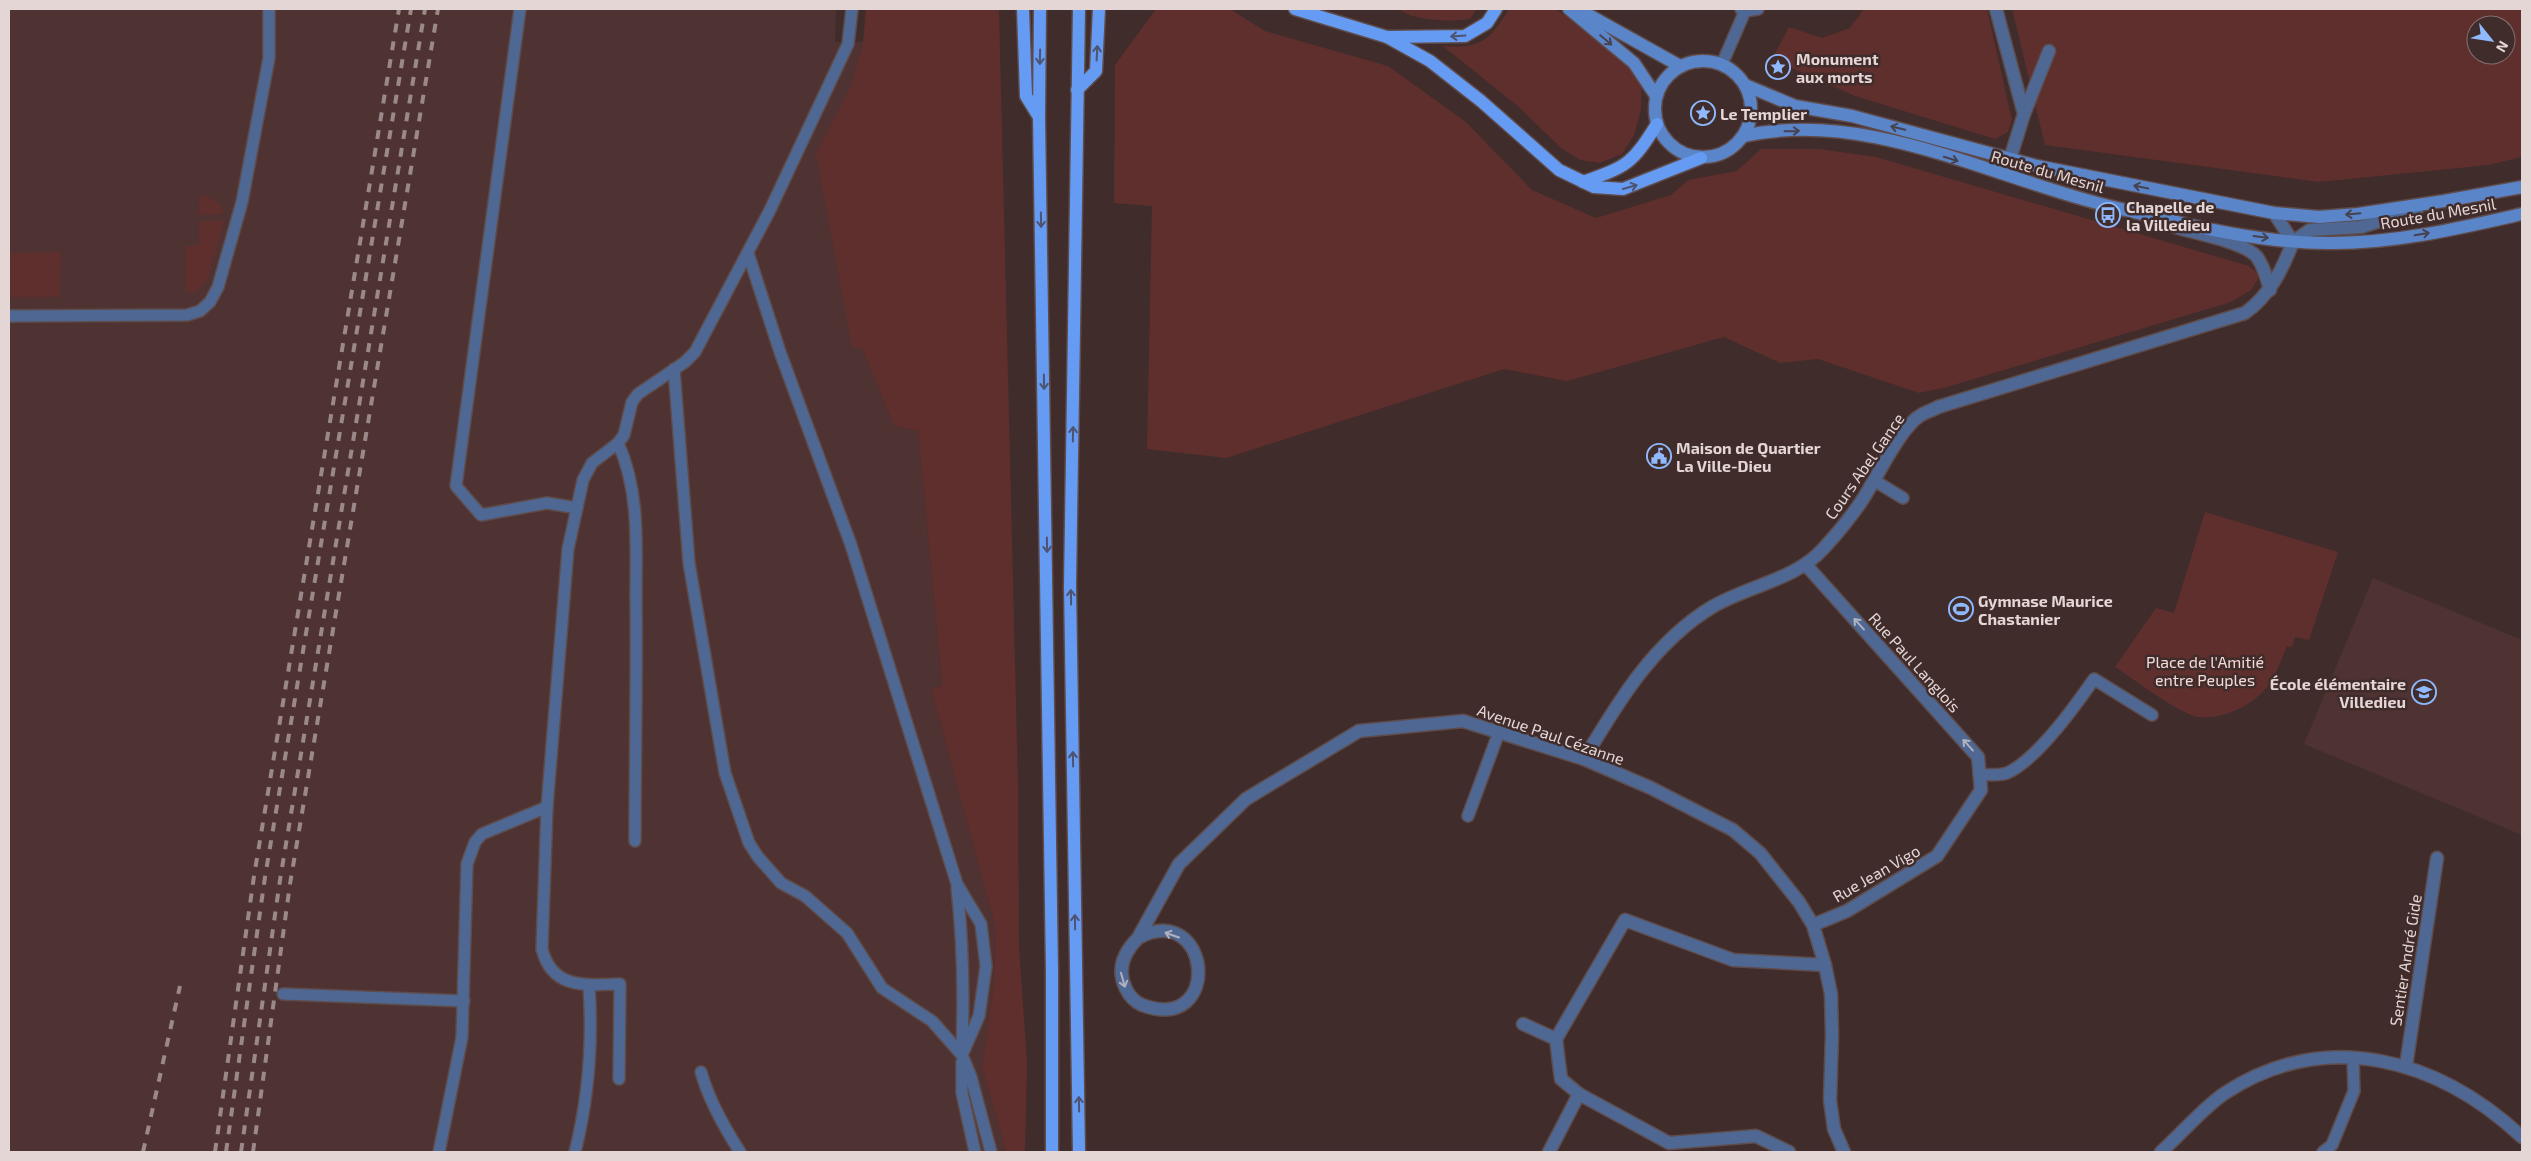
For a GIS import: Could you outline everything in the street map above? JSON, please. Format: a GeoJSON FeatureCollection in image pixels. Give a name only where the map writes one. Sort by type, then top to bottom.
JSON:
{"type":"FeatureCollection","features":[{"type":"Feature","properties":{"kind":"main road"},"geometry":{"type":"LineString","coordinates":[[1023,9],[1026,96],[1039,117]]}},
{"type":"Feature","properties":{"kind":"main road"},"geometry":{"type":"LineString","coordinates":[[1040,9],[1039,117],[1051,853],[1052,1152]]}},
{"type":"Feature","properties":{"kind":"main road"},"geometry":{"type":"LineString","coordinates":[[1079,9],[1070,586],[1079,1152]]}},
{"type":"Feature","properties":{"kind":"main road"},"geometry":{"type":"LineString","coordinates":[[1078,90],[1096,71],[1100,9]]}},
{"type":"Feature","properties":{"kind":"main road"},"geometry":{"type":"LineString","coordinates":[[1295,9],[1387,37],[1451,76],[1559,170],[1594,187],[1623,189],[1701,158]]}},
{"type":"Feature","properties":{"kind":"main road"},"geometry":{"type":"LineString","coordinates":[[1387,37],[1465,36],[1487,23],[1496,9]]}},
{"type":"Feature","properties":{"kind":"main road"},"geometry":{"type":"LineString","coordinates":[[1583,182],[1619,169],[1631,160],[1638,154],[1657,124]]}},
{"type":"Feature","properties":{"kind":"street"},"geometry":{"type":"LineString","coordinates":[[1569,9],[1634,63],[1656,96]]}},
{"type":"Feature","properties":{"kind":"street"},"geometry":{"type":"LineString","coordinates":[[1578,9],[1680,66]]}},
{"type":"Feature","properties":{"kind":"street"},"geometry":{"type":"LineString","coordinates":[[1996,9],[2024,114]]}},
{"type":"Feature","properties":{"kind":"street","name":"Route du Mesnil"},"geometry":{"type":"LineString","coordinates":[[2010,159],[2024,114],[2049,51]]}},
{"type":"Feature","properties":{"kind":"street"},"geometry":{"type":"LineString","coordinates":[[1701,61],[1722,64],[1739,76],[1745,85],[1750,97],[1752,111],[1744,136],[1724,153],[1701,158],[1686,155],[1673,148],[1663,137],[1657,124],[1654,110],[1656,96],[1669,74],[1680,66],[1701,61]]}},
{"type":"Feature","properties":{"kind":"street","name":"Route du Mesnil"},"geometry":{"type":"LineString","coordinates":[[1745,85],[1795,106],[1852,116],[2010,159],[2274,213],[2318,217],[2444,202],[2522,187]]}},
{"type":"Feature","properties":{"kind":"street","name":"Route du Mesnil"},"geometry":{"type":"LineString","coordinates":[[1744,136],[1791,130],[1844,132],[1886,139],[2100,204],[2234,234],[2293,242],[2334,243],[2393,240],[2522,214]]}},
{"type":"Feature","properties":{"kind":"street"},"geometry":{"type":"LineString","coordinates":[[2274,213],[2293,242],[2310,230],[2361,226],[2444,202]]}},
{"type":"Feature","properties":{"kind":"street"},"geometry":{"type":"LineString","coordinates":[[2100,204],[2232,243],[2255,256],[2265,271],[2270,290]]}},
{"type":"Feature","properties":{"kind":"street","name":"Cours Abel Gance"},"geometry":{"type":"LineString","coordinates":[[1584,759],[1613,710],[1658,651],[1683,628],[1713,607],[1806,565],[1822,550],[1860,504],[1903,432],[1919,415],[1938,407],[2245,314],[2260,303],[2270,290],[2293,242]]}},
{"type":"Feature","properties":{"kind":"street","name":"Rue Paul Langlois"},"geometry":{"type":"LineString","coordinates":[[1806,565],[1978,756],[1981,790]]}},
{"type":"Feature","properties":{"kind":"street","name":"Avenue Paul Cézanne"},"geometry":{"type":"LineString","coordinates":[[1138,938],[1179,864],[1246,799],[1359,730],[1463,721],[1584,759],[1651,788],[1733,830],[1760,853],[1799,902],[1813,924],[1825,965],[1830,994],[1832,1027],[1830,1100],[1834,1129],[1841,1151]]}},
{"type":"Feature","properties":{"kind":"street","name":"Rue Jean Vigo"},"geometry":{"type":"LineString","coordinates":[[1813,924],[1846,911],[1937,856],[1981,790]]}},
{"type":"Feature","properties":{"kind":"street","name":"Sentier André Gide"},"geometry":{"type":"LineString","coordinates":[[2406,1066],[2437,858]]}},
{"type":"Feature","properties":{"kind":"street"},"geometry":{"type":"LineString","coordinates":[[1789,1152],[1756,1136],[1669,1143],[1579,1094],[1562,1079],[1556,1040],[1625,920],[1733,960],[1825,965]]}},
{"type":"Feature","properties":{"kind":"street"},"geometry":{"type":"LineString","coordinates":[[1158,931],[1172,933],[1186,940],[1195,951],[1199,964],[1199,977],[1192,993],[1183,1003],[1171,1008],[1158,1010],[1139,1004],[1129,994],[1121,973],[1122,960],[1128,947],[1138,938],[1158,931]]}},
{"type":"Feature","properties":{"kind":"street"},"geometry":{"type":"LineString","coordinates":[[1523,1024],[1556,1040]]}},
{"type":"Feature","properties":{"kind":"street"},"geometry":{"type":"LineString","coordinates":[[2161,1152],[2224,1094],[2273,1069],[2307,1058],[2343,1056],[2406,1066],[2466,1093],[2496,1112],[2522,1137]]}},
{"type":"Feature","properties":{"kind":"street"},"geometry":{"type":"LineString","coordinates":[[1549,1152],[1579,1094]]}},
{"type":"Feature","properties":{"kind":"lane"},"geometry":{"type":"LineString","coordinates":[[9,316],[187,315],[200,311],[210,302],[218,287],[242,202],[269,58],[269,9]]}},
{"type":"Feature","properties":{"kind":"lane"},"geometry":{"type":"LineString","coordinates":[[520,9],[456,486],[481,515],[547,503],[576,508]]}},
{"type":"Feature","properties":{"kind":"lane"},"geometry":{"type":"LineString","coordinates":[[619,1079],[620,984],[589,986],[569,981],[553,973],[545,962],[544,956],[547,807],[568,549],[576,508],[586,470],[618,443],[627,426],[632,402],[638,394],[695,352],[748,253],[848,44],[852,9]]}},
{"type":"Feature","properties":{"kind":"lane"},"geometry":{"type":"LineString","coordinates":[[1722,64],[1743,10],[1758,9]]}},
{"type":"Feature","properties":{"kind":"lane"},"geometry":{"type":"LineString","coordinates":[[748,253],[783,361],[851,544],[956,884],[963,937],[962,1093],[975,1152]]}},
{"type":"Feature","properties":{"kind":"lane"},"geometry":{"type":"LineString","coordinates":[[674,369],[688,563],[723,765],[749,843],[758,858],[781,883],[805,896],[847,932],[882,988],[932,1021],[962,1055],[971,1078],[991,1152]]}},
{"type":"Feature","properties":{"kind":"lane"},"geometry":{"type":"LineString","coordinates":[[618,443],[631,476],[635,505],[637,655],[635,841]]}},
{"type":"Feature","properties":{"kind":"lane"},"geometry":{"type":"LineString","coordinates":[[1875,481],[1903,498]]}},
{"type":"Feature","properties":{"kind":"lane"},"geometry":{"type":"LineString","coordinates":[[1979,774],[2006,773],[2029,756],[2064,722],[2094,679],[2152,715]]}},
{"type":"Feature","properties":{"kind":"lane"},"geometry":{"type":"LineString","coordinates":[[1468,816],[1499,732]]}},
{"type":"Feature","properties":{"kind":"lane"},"geometry":{"type":"LineString","coordinates":[[439,1152],[462,1037],[467,864],[479,838],[491,829],[522,819],[547,807]]}},
{"type":"Feature","properties":{"kind":"lane"},"geometry":{"type":"LineString","coordinates":[[956,884],[981,924],[986,966],[979,1016],[962,1055]]}},
{"type":"Feature","properties":{"kind":"lane"},"geometry":{"type":"LineString","coordinates":[[575,1152],[590,1073],[592,1027],[589,986]]}},
{"type":"Feature","properties":{"kind":"lane"},"geometry":{"type":"LineString","coordinates":[[283,994],[464,1001]]}},
{"type":"Feature","properties":{"kind":"lane"},"geometry":{"type":"LineString","coordinates":[[2322,1152],[2332,1145],[2354,1091],[2353,1058]]}},
{"type":"Feature","properties":{"kind":"lane"},"geometry":{"type":"LineString","coordinates":[[701,1072],[705,1088],[740,1152]]}},
{"type":"Feature","properties":{"kind":"shaded area"},"geometry":{"type":"Polygon","coordinates":[[[9,9],[836,9],[835,42],[863,42],[851,86],[817,153],[862,348],[894,426],[918,431],[942,685],[931,689],[995,926],[994,983],[982,1067],[1006,1152],[9,1152],[9,9]]]}},
{"type":"Feature","properties":{"kind":"shaded area","name":"École élémentaire Villedieu"},"geometry":{"type":"Polygon","coordinates":[[[2373,578],[2522,640],[2522,835],[2304,744],[2373,578]]]}},
{"type":"Feature","properties":{"kind":"green space"},"geometry":{"type":"Polygon","coordinates":[[[866,9],[999,9],[1018,785],[1019,946],[1027,1062],[1025,1152],[1006,1152],[982,1067],[994,983],[995,926],[931,689],[942,685],[918,431],[894,426],[862,348],[852,348],[816,153],[851,86],[863,42],[866,9]]]}},
{"type":"Feature","properties":{"kind":"green space"},"geometry":{"type":"Polygon","coordinates":[[[1156,9],[1230,9],[1265,31],[1388,66],[1466,122],[1532,190],[1596,218],[1671,195],[1688,180],[1737,171],[1761,149],[1819,149],[1876,157],[2249,266],[2260,276],[2251,290],[2231,302],[1947,387],[1919,393],[1818,359],[1780,363],[1724,337],[1567,381],[1504,369],[1226,458],[1147,449],[1152,206],[1114,203],[1115,65],[1156,9]]]}},
{"type":"Feature","properties":{"kind":"green space"},"geometry":{"type":"Polygon","coordinates":[[[1400,9],[1477,9],[1470,19],[1433,20],[1413,16],[1400,9]]]}},
{"type":"Feature","properties":{"kind":"green space"},"geometry":{"type":"Polygon","coordinates":[[[1509,9],[1556,9],[1633,68],[1641,85],[1641,109],[1634,135],[1622,154],[1600,163],[1580,160],[1561,148],[1520,108],[1443,46],[1456,47],[1476,44],[1490,35],[1509,9]]]}},
{"type":"Feature","properties":{"kind":"green space"},"geometry":{"type":"Polygon","coordinates":[[[1864,9],[1987,9],[2012,120],[2008,132],[1995,139],[1855,96],[1772,59],[1789,27],[1822,38],[1850,28],[1864,9]]]}},
{"type":"Feature","properties":{"kind":"green space"},"geometry":{"type":"Polygon","coordinates":[[[2012,9],[2522,9],[2522,157],[2489,165],[2319,182],[2045,145],[2012,9]]]}},
{"type":"Feature","properties":{"kind":"green space"},"geometry":{"type":"Polygon","coordinates":[[[207,196],[220,204],[224,214],[199,215],[199,197],[207,196]]]}},
{"type":"Feature","properties":{"kind":"green space"},"geometry":{"type":"Polygon","coordinates":[[[199,221],[224,221],[207,281],[194,293],[186,292],[186,246],[199,245],[199,221]]]}},
{"type":"Feature","properties":{"kind":"green space"},"geometry":{"type":"Polygon","coordinates":[[[61,252],[60,297],[9,297],[9,253],[61,252]]]}},
{"type":"Feature","properties":{"kind":"green space","name":"Place de l'Amitié entre Peuples"},"geometry":{"type":"Polygon","coordinates":[[[2205,512],[2338,552],[2309,640],[2295,637],[2292,647],[2287,646],[2272,680],[2256,698],[2238,710],[2218,716],[2198,717],[2180,710],[2115,667],[2156,608],[2174,613],[2205,512]]]}},
{"type":"Feature","properties":{"kind":"railway"},"geometry":{"type":"LineString","coordinates":[[215,1152],[254,876],[399,9]]}},
{"type":"Feature","properties":{"kind":"railway"},"geometry":{"type":"LineString","coordinates":[[226,1152],[265,877],[411,9]]}},
{"type":"Feature","properties":{"kind":"railway"},"geometry":{"type":"LineString","coordinates":[[241,1152],[280,880],[425,9]]}},
{"type":"Feature","properties":{"kind":"railway"},"geometry":{"type":"LineString","coordinates":[[253,1152],[290,884],[438,9]]}},
{"type":"Feature","properties":{"kind":"railway"},"geometry":{"type":"LineString","coordinates":[[143,1152],[180,986]]}},
{"type":"Feature","properties":{"kind":"place","name":"Monument aux morts"},"geometry":{"type":"Point","coordinates":[1778,67]}},
{"type":"Feature","properties":{"kind":"place","name":"Le Templier"},"geometry":{"type":"Point","coordinates":[1703,113]}},
{"type":"Feature","properties":{"kind":"place","name":"Chapelle de la Villedieu"},"geometry":{"type":"Point","coordinates":[2108,215]}},
{"type":"Feature","properties":{"kind":"place","name":"Maison de Quartier La Ville-Dieu"},"geometry":{"type":"Point","coordinates":[1659,456]}},
{"type":"Feature","properties":{"kind":"place","name":"Gymnase Maurice Chastanier"},"geometry":{"type":"Point","coordinates":[1961,609]}},
{"type":"Feature","properties":{"kind":"place","name":"École élémentaire Villedieu"},"geometry":{"type":"Point","coordinates":[2424,692]}}]}
